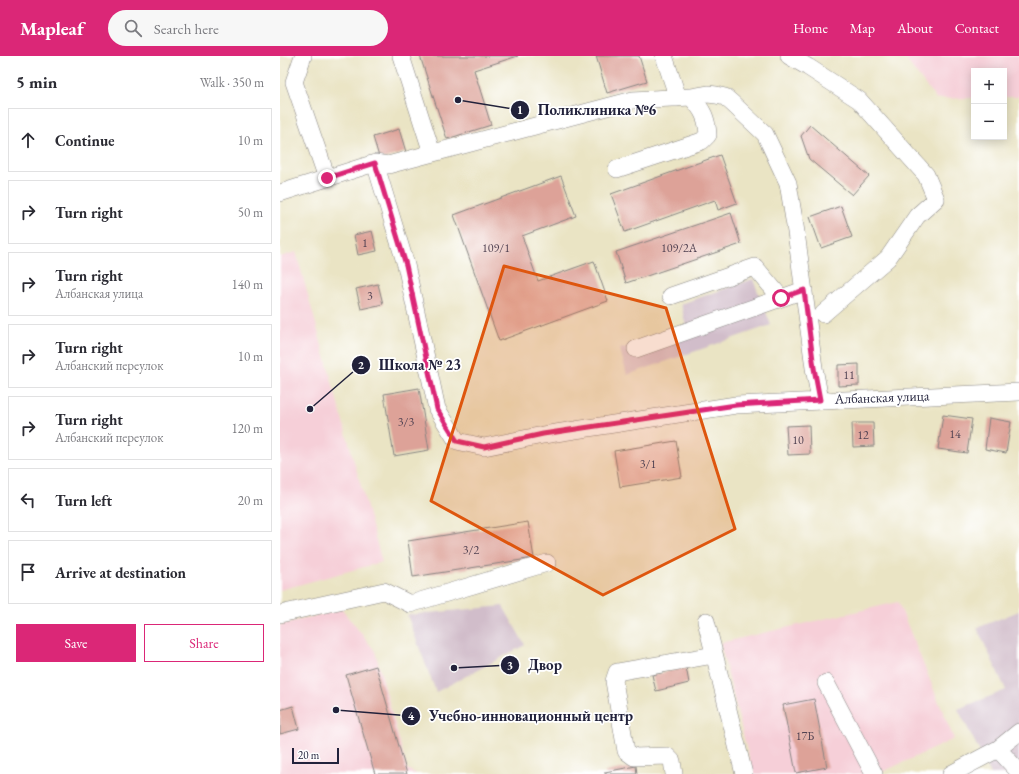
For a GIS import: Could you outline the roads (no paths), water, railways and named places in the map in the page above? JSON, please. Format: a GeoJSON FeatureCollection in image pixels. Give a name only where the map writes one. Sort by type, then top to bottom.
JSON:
{"type":"FeatureCollection","features":[{"type":"Feature","properties":{"kind":"street"},"geometry":{"type":"LineString","coordinates":[[304,56],[294,82],[327,178]]}},
{"type":"Feature","properties":{"kind":"street"},"geometry":{"type":"LineString","coordinates":[[401,56],[432,153]]}},
{"type":"Feature","properties":{"kind":"street"},"geometry":{"type":"LineString","coordinates":[[617,170],[702,141],[708,135],[707,122],[700,107],[685,98],[664,56]]}},
{"type":"Feature","properties":{"kind":"street"},"geometry":{"type":"LineString","coordinates":[[788,56],[859,100],[926,175],[936,199],[917,216],[888,258],[823,314]]}},
{"type":"Feature","properties":{"kind":"street"},"geometry":{"type":"LineString","coordinates":[[280,193],[375,163],[388,165],[633,100],[685,98],[708,94],[725,97],[765,134],[788,183],[814,368],[820,400]]}},
{"type":"Feature","properties":{"kind":"street","name":"Албанская улица"},"geometry":{"type":"LineString","coordinates":[[375,163],[406,265],[437,409],[457,441],[484,447],[543,434],[736,405],[1019,392]]}},
{"type":"Feature","properties":{"kind":"street"},"geometry":{"type":"LineString","coordinates":[[671,296],[755,267],[781,298]]}},
{"type":"Feature","properties":{"kind":"street"},"geometry":{"type":"LineString","coordinates":[[636,349],[804,290]]}},
{"type":"Feature","properties":{"kind":"street"},"geometry":{"type":"LineString","coordinates":[[280,614],[384,591],[410,604],[547,563]]}},
{"type":"Feature","properties":{"kind":"street"},"geometry":{"type":"LineString","coordinates":[[706,621],[744,774]]}},
{"type":"Feature","properties":{"kind":"street"},"geometry":{"type":"LineString","coordinates":[[674,774],[672,761],[667,756],[634,758],[626,751],[614,680],[617,672],[714,655]]}},
{"type":"Feature","properties":{"kind":"street"},"geometry":{"type":"LineString","coordinates":[[826,683],[874,774]]}},
{"type":"Feature","properties":{"kind":"street"},"geometry":{"type":"LineString","coordinates":[[951,774],[998,749],[1019,732]]}},
{"type":"Feature","properties":{"kind":"street"},"geometry":{"type":"LineString","coordinates":[[998,749],[1019,772]]}},
{"type":"Feature","properties":{"kind":"place","name":"Поликлиника №6"},"geometry":{"type":"Point","coordinates":[458,100]}},
{"type":"Feature","properties":{"kind":"place","name":"Школа № 23"},"geometry":{"type":"Point","coordinates":[310,409]}},
{"type":"Feature","properties":{"kind":"place","name":"Двор"},"geometry":{"type":"Point","coordinates":[454,668]}},
{"type":"Feature","properties":{"kind":"place","name":"Учебно-инновационный центр"},"geometry":{"type":"Point","coordinates":[336,710]}}]}
